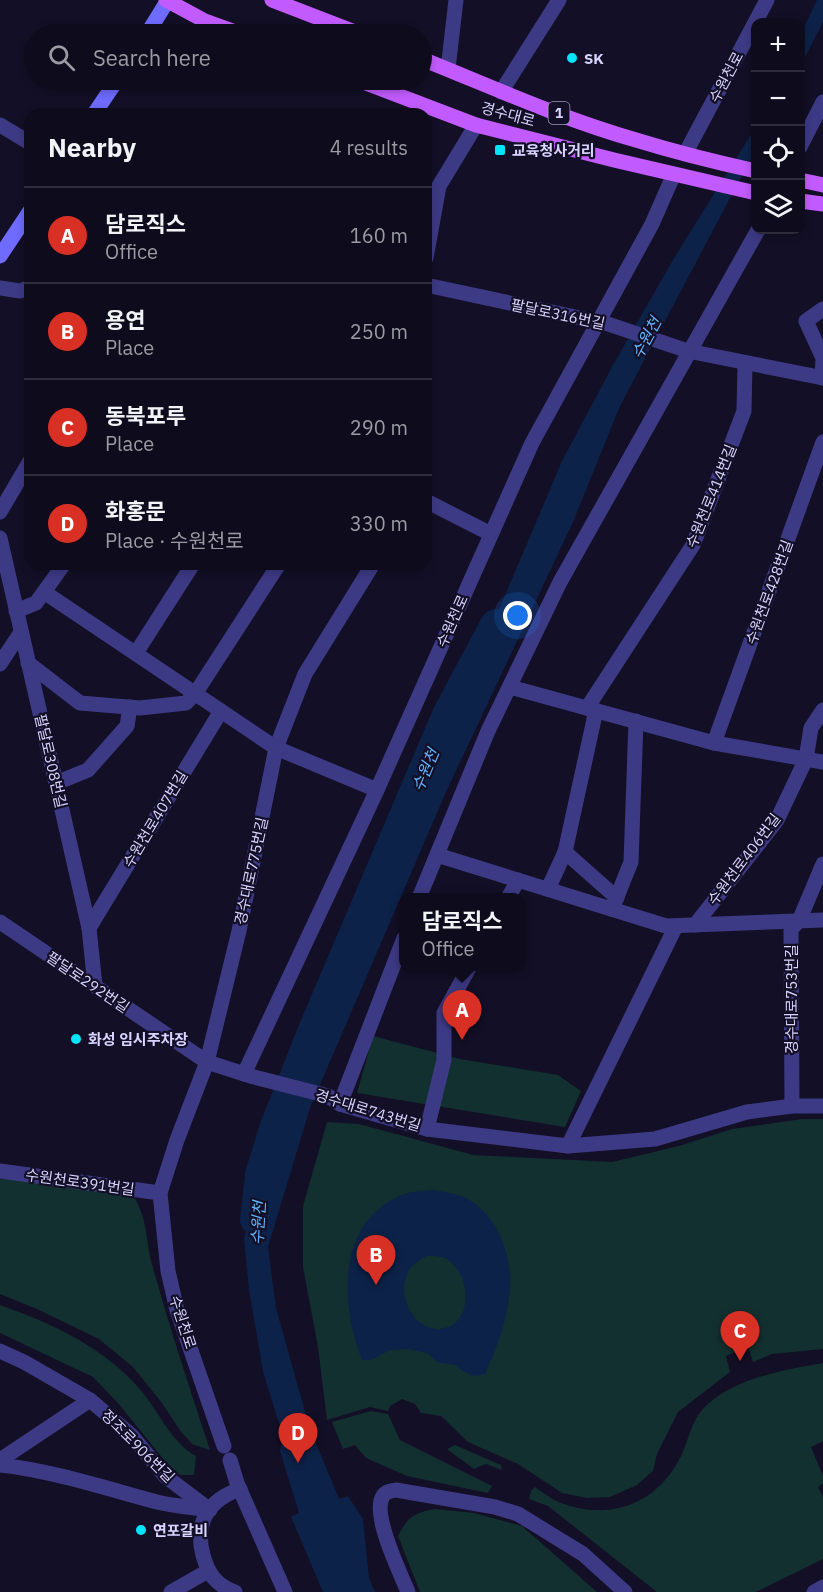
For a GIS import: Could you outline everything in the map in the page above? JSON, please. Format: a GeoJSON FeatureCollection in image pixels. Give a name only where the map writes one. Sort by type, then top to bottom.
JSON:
{"type":"FeatureCollection","features":[{"type":"Feature","properties":{"kind":"main road"},"geometry":{"type":"LineString","coordinates":[[153,24],[167,0],[213,24]]}},
{"type":"Feature","properties":{"kind":"main road"},"geometry":{"type":"LineString","coordinates":[[272,0],[334,24]]}},
{"type":"Feature","properties":{"kind":"main road","name":"경수대로"},"geometry":{"type":"LineString","coordinates":[[432,63],[501,92],[634,140],[751,170]]}},
{"type":"Feature","properties":{"kind":"main road"},"geometry":{"type":"LineString","coordinates":[[98,108],[110,90]]}},
{"type":"Feature","properties":{"kind":"main road","name":"경수대로"},"geometry":{"type":"LineString","coordinates":[[384,90],[431,108]]}},
{"type":"Feature","properties":{"kind":"main road","name":"경수대로"},"geometry":{"type":"LineString","coordinates":[[432,108],[476,125],[680,176]]}},
{"type":"Feature","properties":{"kind":"main road","name":"1"},"geometry":{"type":"LineString","coordinates":[[680,176],[751,191]]}},
{"type":"Feature","properties":{"kind":"main road"},"geometry":{"type":"LineString","coordinates":[[805,181],[823,185]]}},
{"type":"Feature","properties":{"kind":"main road"},"geometry":{"type":"LineString","coordinates":[[805,202],[823,204]]}},
{"type":"Feature","properties":{"kind":"main road"},"geometry":{"type":"LineString","coordinates":[[0,256],[24,220]]}},
{"type":"Feature","properties":{"kind":"street"},"geometry":{"type":"LineString","coordinates":[[448,69],[456,0]]}},
{"type":"Feature","properties":{"kind":"street"},"geometry":{"type":"LineString","coordinates":[[501,92],[559,0]]}},
{"type":"Feature","properties":{"kind":"street","name":"수원천로"},"geometry":{"type":"LineString","coordinates":[[685,154],[767,0]]}},
{"type":"Feature","properties":{"kind":"street"},"geometry":{"type":"LineString","coordinates":[[805,139],[823,102]]}},
{"type":"Feature","properties":{"kind":"street"},"geometry":{"type":"LineString","coordinates":[[0,125],[24,139]]}},
{"type":"Feature","properties":{"kind":"street"},"geometry":{"type":"LineString","coordinates":[[432,225],[439,186],[476,125]]}},
{"type":"Feature","properties":{"kind":"street","name":"수원천로"},"geometry":{"type":"LineString","coordinates":[[249,1076],[532,443],[603,323],[651,224],[680,176]]}},
{"type":"Feature","properties":{"kind":"street"},"geometry":{"type":"LineString","coordinates":[[421,893],[488,731],[560,582],[685,350],[756,234]]}},
{"type":"Feature","properties":{"kind":"street","name":"팔달로316번길"},"geometry":{"type":"LineString","coordinates":[[432,286],[603,323],[685,350]]}},
{"type":"Feature","properties":{"kind":"street"},"geometry":{"type":"LineString","coordinates":[[0,288],[20,291],[24,289]]}},
{"type":"Feature","properties":{"kind":"street"},"geometry":{"type":"LineString","coordinates":[[685,350],[822,378],[823,358],[806,321],[823,309]]}},
{"type":"Feature","properties":{"kind":"street","name":"수원천로414번길"},"geometry":{"type":"LineString","coordinates":[[565,852],[591,709],[693,545],[744,411],[745,363]]}},
{"type":"Feature","properties":{"kind":"street","name":"수원천로428번길"},"geometry":{"type":"LineString","coordinates":[[714,742],[823,442]]}},
{"type":"Feature","properties":{"kind":"street"},"geometry":{"type":"LineString","coordinates":[[0,512],[24,471]]}},
{"type":"Feature","properties":{"kind":"street"},"geometry":{"type":"LineString","coordinates":[[432,504],[491,534]]}},
{"type":"Feature","properties":{"kind":"street","name":"팔달로308번길"},"geometry":{"type":"LineString","coordinates":[[0,538],[89,928],[95,986]]}},
{"type":"Feature","properties":{"kind":"street"},"geometry":{"type":"LineString","coordinates":[[16,611],[36,603],[60,570]]}},
{"type":"Feature","properties":{"kind":"street"},"geometry":{"type":"LineString","coordinates":[[136,653],[189,570]]}},
{"type":"Feature","properties":{"kind":"street"},"geometry":{"type":"LineString","coordinates":[[28,663],[80,703],[140,708],[186,703],[195,693],[275,570]]}},
{"type":"Feature","properties":{"kind":"street","name":"경수대로775번길"},"geometry":{"type":"LineString","coordinates":[[160,1193],[177,1140],[207,1062],[239,932],[276,748],[305,674],[369,570]]}},
{"type":"Feature","properties":{"kind":"street"},"geometry":{"type":"LineString","coordinates":[[44,592],[276,748],[377,790]]}},
{"type":"Feature","properties":{"kind":"street"},"geometry":{"type":"LineString","coordinates":[[0,664],[21,632]]}},
{"type":"Feature","properties":{"kind":"street"},"geometry":{"type":"LineString","coordinates":[[510,687],[714,742],[823,762]]}},
{"type":"Feature","properties":{"kind":"street"},"geometry":{"type":"LineString","coordinates":[[56,783],[88,770],[126,726],[130,707]]}},
{"type":"Feature","properties":{"kind":"street"},"geometry":{"type":"LineString","coordinates":[[806,759],[811,728],[823,710]]}},
{"type":"Feature","properties":{"kind":"street","name":"수원천로407번길"},"geometry":{"type":"LineString","coordinates":[[89,928],[221,711]]}},
{"type":"Feature","properties":{"kind":"street"},"geometry":{"type":"LineString","coordinates":[[614,904],[631,862],[636,721]]}},
{"type":"Feature","properties":{"kind":"street","name":"수원천로406번길"},"geometry":{"type":"LineString","coordinates":[[695,925],[777,820],[806,759]]}},
{"type":"Feature","properties":{"kind":"street"},"geometry":{"type":"LineString","coordinates":[[548,889],[565,852]]}},
{"type":"Feature","properties":{"kind":"street","name":"수원천로406번길"},"geometry":{"type":"LineString","coordinates":[[565,852],[614,904]]}},
{"type":"Feature","properties":{"kind":"street","name":"수원천로406번길"},"geometry":{"type":"LineString","coordinates":[[437,855],[548,889],[614,904],[666,926],[823,920]]}},
{"type":"Feature","properties":{"kind":"street","name":"경수대로753번길"},"geometry":{"type":"LineString","coordinates":[[792,1106],[791,929],[799,921],[823,864]]}},
{"type":"Feature","properties":{"kind":"street"},"geometry":{"type":"LineString","coordinates":[[510,893],[518,880]]}},
{"type":"Feature","properties":{"kind":"street","name":"팔달로292번길"},"geometry":{"type":"LineString","coordinates":[[0,922],[207,1062]]}},
{"type":"Feature","properties":{"kind":"street"},"geometry":{"type":"LineString","coordinates":[[568,1146],[676,926]]}},
{"type":"Feature","properties":{"kind":"street"},"geometry":{"type":"LineString","coordinates":[[334,1100],[399,950]]}},
{"type":"Feature","properties":{"kind":"street"},"geometry":{"type":"LineString","coordinates":[[427,1129],[444,1060],[444,1013],[467,971]]}},
{"type":"Feature","properties":{"kind":"street","name":"경수대로743번길"},"geometry":{"type":"LineString","coordinates":[[207,1062],[427,1129],[568,1146],[655,1138],[747,1112],[792,1106],[823,1106]]}},
{"type":"Feature","properties":{"kind":"street","name":"수원천로391번길"},"geometry":{"type":"LineString","coordinates":[[0,1171],[160,1193]]}},
{"type":"Feature","properties":{"kind":"street","name":"수원천로"},"geometry":{"type":"LineString","coordinates":[[160,1193],[168,1271],[177,1311],[240,1489],[282,1591]]}},
{"type":"Feature","properties":{"kind":"street","name":"정조로906번길"},"geometry":{"type":"LineString","coordinates":[[0,1351],[24,1362],[90,1400],[132,1436],[165,1476],[210,1510]]}},
{"type":"Feature","properties":{"kind":"street"},"geometry":{"type":"LineString","coordinates":[[0,1460],[90,1400]]}},
{"type":"Feature","properties":{"kind":"street"},"geometry":{"type":"LineString","coordinates":[[0,1465],[29,1468],[159,1502],[210,1510]]}},
{"type":"Feature","properties":{"kind":"street"},"geometry":{"type":"LineString","coordinates":[[214,1582],[201,1548],[199,1531],[216,1501],[240,1489]]}},
{"type":"Feature","properties":{"kind":"street"},"geometry":{"type":"LineString","coordinates":[[408,1592],[386,1536],[382,1518],[380,1506],[383,1496],[388,1491],[405,1491],[495,1507],[518,1514],[583,1554],[625,1592]]}},
{"type":"Feature","properties":{"kind":"street"},"geometry":{"type":"LineString","coordinates":[[171,1592],[214,1582],[235,1592]]}},
{"type":"Feature","properties":{"kind":"street"},"geometry":{"type":"LineString","coordinates":[[814,1592],[823,1587]]}},
{"type":"Feature","properties":{"kind":"green space"},"geometry":{"type":"Polygon","coordinates":[[[373,1036],[460,1059],[558,1075],[581,1091],[565,1127],[357,1093],[373,1036]]]}},
{"type":"Feature","properties":{"kind":"green space"},"geometry":{"type":"Polygon","coordinates":[[[802,1119],[823,1119],[823,1349],[772,1354],[753,1362],[748,1347],[726,1356],[730,1372],[678,1412],[657,1454],[653,1471],[637,1485],[610,1497],[587,1498],[562,1493],[518,1464],[468,1442],[441,1416],[421,1413],[415,1404],[402,1399],[390,1406],[388,1411],[370,1407],[327,1420],[318,1347],[303,1267],[303,1206],[327,1122],[359,1124],[473,1155],[612,1162],[679,1146],[732,1129],[802,1119]]]}},
{"type":"Feature","properties":{"kind":"green space"},"geometry":{"type":"Polygon","coordinates":[[[0,1176],[134,1197],[142,1215],[151,1259],[180,1359],[210,1450],[192,1444],[133,1367],[99,1339],[0,1294],[0,1176]]]}},
{"type":"Feature","properties":{"kind":"green space"},"geometry":{"type":"Polygon","coordinates":[[[0,1305],[59,1329],[96,1350],[113,1363],[143,1393],[180,1444],[196,1456],[194,1475],[180,1475],[165,1461],[118,1403],[93,1377],[0,1333],[0,1305]]]}},
{"type":"Feature","properties":{"kind":"green space"},"geometry":{"type":"Polygon","coordinates":[[[823,1363],[823,1441],[811,1447],[823,1476],[823,1483],[818,1487],[823,1497],[823,1559],[760,1590],[755,1592],[657,1592],[548,1506],[529,1499],[535,1487],[554,1500],[573,1507],[610,1510],[627,1506],[658,1488],[681,1456],[702,1410],[720,1395],[733,1387],[762,1376],[823,1363]]]}},
{"type":"Feature","properties":{"kind":"green space"},"geometry":{"type":"Polygon","coordinates":[[[371,1411],[388,1414],[400,1440],[492,1486],[488,1493],[407,1476],[366,1458],[355,1445],[343,1449],[332,1422],[371,1411]]]}},
{"type":"Feature","properties":{"kind":"green space"},"geometry":{"type":"Polygon","coordinates":[[[455,1445],[501,1465],[502,1470],[486,1464],[474,1469],[447,1449],[455,1445]]]}},
{"type":"Feature","properties":{"kind":"green space"},"geometry":{"type":"Polygon","coordinates":[[[435,1509],[474,1513],[522,1526],[597,1592],[420,1592],[398,1536],[412,1517],[435,1509]]]}},
{"type":"Feature","properties":{"kind":"water"},"geometry":{"type":"Polygon","coordinates":[[[817,0],[823,0],[823,22],[805,57],[805,26],[817,0]]]}},
{"type":"Feature","properties":{"kind":"water"},"geometry":{"type":"Polygon","coordinates":[[[751,134],[751,159],[620,406],[573,522],[446,792],[403,893],[399,893],[399,901],[310,1108],[268,1247],[276,1308],[309,1426],[339,1499],[348,1496],[363,1519],[369,1578],[375,1592],[323,1592],[291,1517],[299,1513],[280,1451],[283,1436],[263,1372],[249,1290],[244,1238],[256,1189],[336,994],[562,461],[674,258],[751,134]]]}},
{"type":"Feature","properties":{"kind":"water"},"geometry":{"type":"Polygon","coordinates":[[[434,1190],[458,1195],[474,1203],[493,1223],[505,1248],[510,1275],[509,1300],[501,1333],[485,1374],[474,1376],[455,1365],[437,1362],[427,1353],[409,1349],[390,1350],[371,1360],[362,1360],[355,1338],[350,1314],[349,1267],[355,1244],[365,1224],[380,1208],[402,1195],[434,1190]],[[427,1256],[413,1265],[407,1274],[404,1283],[406,1301],[410,1310],[422,1324],[439,1329],[451,1326],[459,1319],[464,1309],[466,1298],[461,1275],[445,1258],[427,1256]]]}},
{"type":"Feature","properties":{"kind":"waterway","name":"수원천"},"geometry":{"type":"LineString","coordinates":[[256,1219],[261,1175],[275,1129],[312,1035],[448,715],[496,625]]}},
{"type":"Feature","properties":{"kind":"place","name":"SK"},"geometry":{"type":"Point","coordinates":[572,58]}},
{"type":"Feature","properties":{"kind":"place","name":"교육청사거리"},"geometry":{"type":"Point","coordinates":[500,150]}},
{"type":"Feature","properties":{"kind":"place","name":"화성 임시주차장"},"geometry":{"type":"Point","coordinates":[76,1039]}},
{"type":"Feature","properties":{"kind":"place","name":"담로직스"},"geometry":{"type":"Point","coordinates":[462,1040]}},
{"type":"Feature","properties":{"kind":"place","name":"용연"},"geometry":{"type":"Point","coordinates":[376,1285]}},
{"type":"Feature","properties":{"kind":"place","name":"동북포루"},"geometry":{"type":"Point","coordinates":[740,1361]}},
{"type":"Feature","properties":{"kind":"place","name":"화홍문"},"geometry":{"type":"Point","coordinates":[298,1463]}},
{"type":"Feature","properties":{"kind":"place","name":"연포갈비"},"geometry":{"type":"Point","coordinates":[141,1530]}}]}
